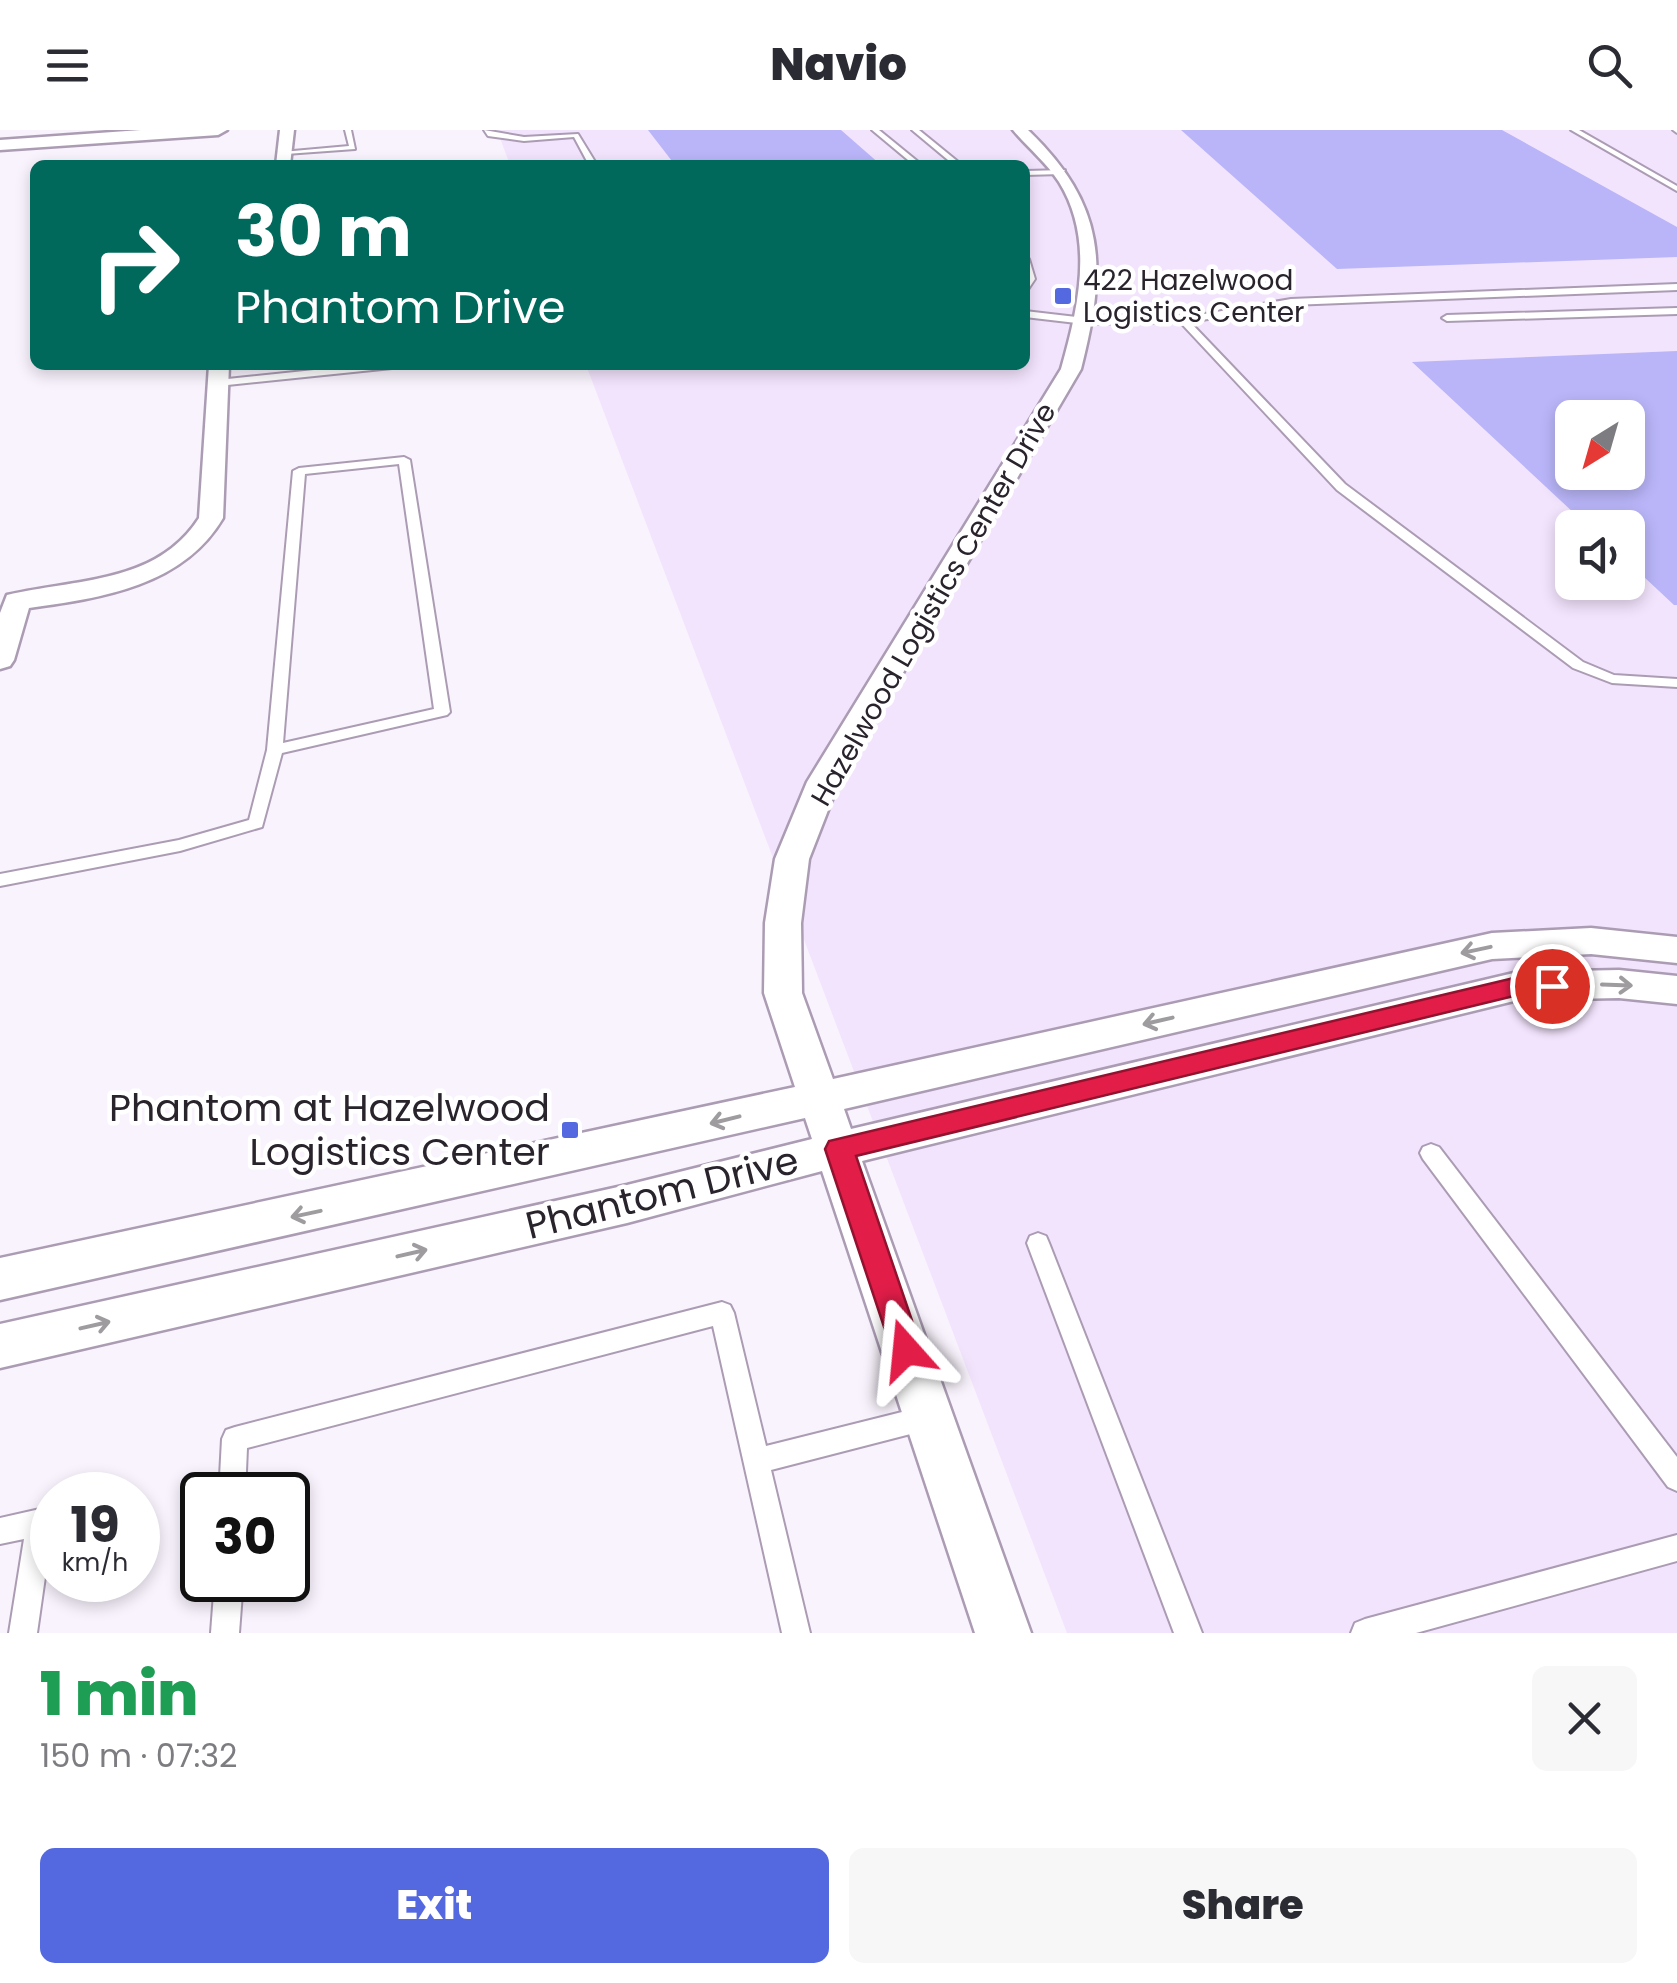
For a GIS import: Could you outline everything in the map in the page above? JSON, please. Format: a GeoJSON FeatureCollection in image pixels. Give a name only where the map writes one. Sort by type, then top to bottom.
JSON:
{"type":"FeatureCollection","features":[{"type":"Feature","properties":{"kind":"street"},"geometry":{"type":"LineString","coordinates":[[0,146],[218,130]]}},
{"type":"Feature","properties":{"kind":"street"},"geometry":{"type":"LineString","coordinates":[[285,159],[287,130]]}},
{"type":"Feature","properties":{"kind":"street","name":"Hazelwood Logistics Center Drive"},"geometry":{"type":"LineString","coordinates":[[1003,1633],[782,993],[783,923],[792,859],[822,782],[1072,369],[1086,320],[1091,256],[1082,213],[1062,172],[1020,130]]}},
{"type":"Feature","properties":{"kind":"street"},"geometry":{"type":"LineString","coordinates":[[0,660],[9,602],[109,586],[184,553],[203,538],[211,518],[219,374]]}},
{"type":"Feature","properties":{"kind":"street","name":"Phantom Drive"},"geometry":{"type":"LineString","coordinates":[[0,1279],[606,1148],[820,1096],[1492,946],[1592,941],[1677,950]]}},
{"type":"Feature","properties":{"kind":"street","name":"Phantom Drive"},"geometry":{"type":"LineString","coordinates":[[0,1346],[627,1204],[839,1149],[1518,986],[1619,984],[1677,990]]}},
{"type":"Feature","properties":{"kind":"lane"},"geometry":{"type":"LineString","coordinates":[[285,159],[353,148],[348,130]]}},
{"type":"Feature","properties":{"kind":"lane"},"geometry":{"type":"LineString","coordinates":[[487,130],[490,135],[524,139],[576,135],[590,160]]}},
{"type":"Feature","properties":{"kind":"lane"},"geometry":{"type":"LineString","coordinates":[[875,130],[912,160]]}},
{"type":"Feature","properties":{"kind":"lane"},"geometry":{"type":"LineString","coordinates":[[915,130],[952,160]]}},
{"type":"Feature","properties":{"kind":"lane"},"geometry":{"type":"LineString","coordinates":[[1574,130],[1677,189]]}},
{"type":"Feature","properties":{"kind":"lane"},"geometry":{"type":"LineString","coordinates":[[1030,173],[1062,172]]}},
{"type":"Feature","properties":{"kind":"lane"},"geometry":{"type":"LineString","coordinates":[[1030,314],[1086,320],[1182,319],[1291,302],[1677,287]]}},
{"type":"Feature","properties":{"kind":"lane"},"geometry":{"type":"LineString","coordinates":[[1447,318],[1677,311]]}},
{"type":"Feature","properties":{"kind":"lane"},"geometry":{"type":"LineString","coordinates":[[1182,319],[1341,486],[1562,653],[1612,678],[1677,683]]}},
{"type":"Feature","properties":{"kind":"lane"},"geometry":{"type":"LineString","coordinates":[[219,374],[296,370]]}},
{"type":"Feature","properties":{"kind":"lane"},"geometry":{"type":"LineString","coordinates":[[0,880],[180,846],[256,823],[275,750],[299,471],[404,460],[442,712],[275,750]]}},
{"type":"Feature","properties":{"kind":"lane"},"geometry":{"type":"LineString","coordinates":[[1431,1153],[1677,1478]]}},
{"type":"Feature","properties":{"kind":"lane"},"geometry":{"type":"LineString","coordinates":[[1038,1243],[1188,1633]]}},
{"type":"Feature","properties":{"kind":"lane"},"geometry":{"type":"LineString","coordinates":[[233,1472],[234,1439],[722,1313],[796,1633]]}},
{"type":"Feature","properties":{"kind":"lane"},"geometry":{"type":"LineString","coordinates":[[757,1460],[928,1417]]}},
{"type":"Feature","properties":{"kind":"lane"},"geometry":{"type":"LineString","coordinates":[[0,1532],[40,1522],[23,1633]]}},
{"type":"Feature","properties":{"kind":"lane"},"geometry":{"type":"LineString","coordinates":[[1365,1633],[1677,1548]]}},
{"type":"Feature","properties":{"kind":"lane"},"geometry":{"type":"LineString","coordinates":[[225,1633],[227,1602]]}},
{"type":"Feature","properties":{"kind":"shaded area"},"geometry":{"type":"Polygon","coordinates":[[[497,130],[1677,130],[1677,1633],[1067,1633],[588,370],[1030,370],[1030,160],[508,160],[497,130]]]}},
{"type":"Feature","properties":{"kind":"building"},"geometry":{"type":"Polygon","coordinates":[[[648,130],[841,130],[875,160],[671,160],[648,130]]]}},
{"type":"Feature","properties":{"kind":"building"},"geometry":{"type":"Polygon","coordinates":[[[1181,130],[1502,130],[1677,227],[1677,257],[1337,269],[1181,130]]]}},
{"type":"Feature","properties":{"kind":"building"},"geometry":{"type":"Polygon","coordinates":[[[1677,351],[1677,605],[1645,578],[1645,510],[1571,510],[1412,362],[1677,351]]]}},
{"type":"Feature","properties":{"kind":"place","name":"422 Hazelwood Logistics Center"},"geometry":{"type":"Point","coordinates":[1063,296]}},
{"type":"Feature","properties":{"kind":"place","name":"Phantom at Hazelwood Logistics Center"},"geometry":{"type":"Point","coordinates":[570,1130]}},
{"type":"Feature","properties":{"kind":"route"},"geometry":{"type":"LineString","coordinates":[[906,1350],[839,1149],[1518,986],[1552,986]]}}]}
